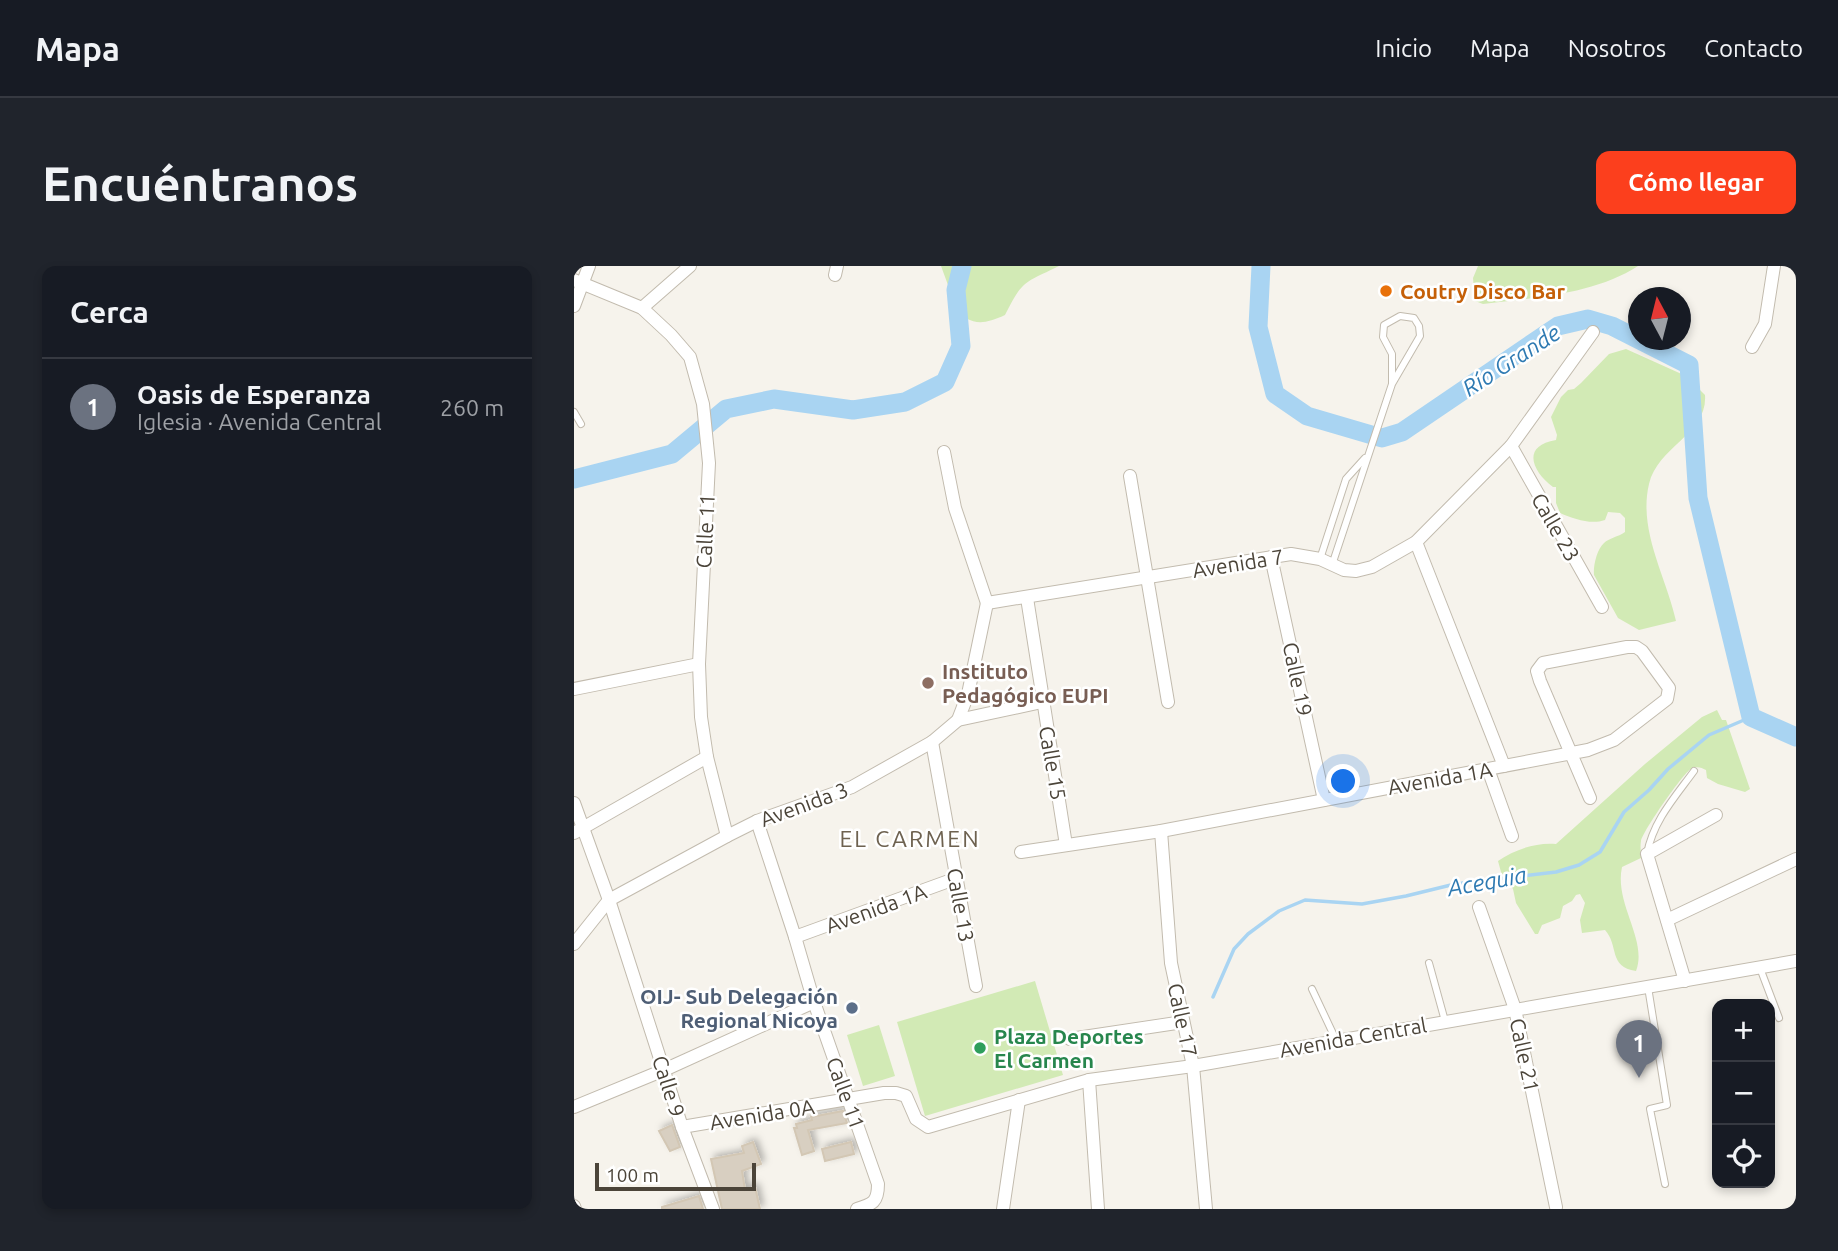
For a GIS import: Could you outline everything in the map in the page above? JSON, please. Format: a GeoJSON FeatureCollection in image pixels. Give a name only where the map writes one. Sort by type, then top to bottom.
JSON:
{"type":"FeatureCollection","features":[{"type":"Feature","properties":{"kind":"street"},"geometry":{"type":"LineString","coordinates":[[574,306],[579,282],[589,266]]}},
{"type":"Feature","properties":{"kind":"street"},"geometry":{"type":"LineString","coordinates":[[642,308],[690,266]]}},
{"type":"Feature","properties":{"kind":"street"},"geometry":{"type":"LineString","coordinates":[[1752,347],[1765,324],[1774,266]]}},
{"type":"Feature","properties":{"kind":"street","name":"Calle 11"},"geometry":{"type":"LineString","coordinates":[[579,282],[642,308],[671,335],[690,357],[703,404],[709,463],[699,664],[701,716],[707,757],[727,835]]}},
{"type":"Feature","properties":{"kind":"street","name":"Avenida 7"},"geometry":{"type":"LineString","coordinates":[[987,603],[1291,554],[1326,562],[1344,570],[1356,571],[1372,567],[1416,542],[1511,446],[1593,332]]}},
{"type":"Feature","properties":{"kind":"street","name":"Calle 23"},"geometry":{"type":"LineString","coordinates":[[1511,446],[1602,607]]}},
{"type":"Feature","properties":{"kind":"street"},"geometry":{"type":"LineString","coordinates":[[944,452],[956,508],[987,603],[968,694],[958,720]]}},
{"type":"Feature","properties":{"kind":"street"},"geometry":{"type":"LineString","coordinates":[[1130,476],[1168,702]]}},
{"type":"Feature","properties":{"kind":"street"},"geometry":{"type":"LineString","coordinates":[[1416,542],[1504,766]]}},
{"type":"Feature","properties":{"kind":"street","name":"Calle 19"},"geometry":{"type":"LineString","coordinates":[[1271,557],[1324,800]]}},
{"type":"Feature","properties":{"kind":"street","name":"Calle 15"},"geometry":{"type":"LineString","coordinates":[[1027,598],[1066,845]]}},
{"type":"Feature","properties":{"kind":"street","name":"Avenida 1A"},"geometry":{"type":"LineString","coordinates":[[1021,852],[1161,831],[1570,754],[1588,750],[1614,740],[1667,699],[1669,688],[1642,651],[1636,647],[1543,663],[1537,671],[1570,754]]}},
{"type":"Feature","properties":{"kind":"street"},"geometry":{"type":"LineString","coordinates":[[574,688],[699,664]]}},
{"type":"Feature","properties":{"kind":"street","name":"Avenida 3"},"geometry":{"type":"LineString","coordinates":[[574,944],[609,900],[727,835],[757,821],[852,787],[932,742],[958,720],[1042,702]]}},
{"type":"Feature","properties":{"kind":"street","name":"Calle 13"},"geometry":{"type":"LineString","coordinates":[[932,742],[976,986]]}},
{"type":"Feature","properties":{"kind":"street"},"geometry":{"type":"LineString","coordinates":[[1570,754],[1590,798]]}},
{"type":"Feature","properties":{"kind":"street"},"geometry":{"type":"LineString","coordinates":[[578,830],[707,757]]}},
{"type":"Feature","properties":{"kind":"street"},"geometry":{"type":"LineString","coordinates":[[1488,769],[1512,836]]}},
{"type":"Feature","properties":{"kind":"street","name":"Calle 9"},"geometry":{"type":"LineString","coordinates":[[574,803],[578,830],[609,900],[682,1127],[713,1209]]}},
{"type":"Feature","properties":{"kind":"street"},"geometry":{"type":"LineString","coordinates":[[1685,981],[1647,854],[1716,815]]}},
{"type":"Feature","properties":{"kind":"street","name":"Calle 11"},"geometry":{"type":"LineString","coordinates":[[757,821],[814,1002],[878,1184],[878,1198],[873,1204],[857,1209]]}},
{"type":"Feature","properties":{"kind":"street","name":"Calle 17"},"geometry":{"type":"LineString","coordinates":[[1161,831],[1171,963],[1193,1066],[1206,1209]]}},
{"type":"Feature","properties":{"kind":"street"},"geometry":{"type":"LineString","coordinates":[[1667,920],[1796,859]]}},
{"type":"Feature","properties":{"kind":"street","name":"Avenida 1A"},"geometry":{"type":"LineString","coordinates":[[795,937],[957,878]]}},
{"type":"Feature","properties":{"kind":"street","name":"Calle 21"},"geometry":{"type":"LineString","coordinates":[[1479,907],[1515,1009],[1556,1207]]}},
{"type":"Feature","properties":{"kind":"street"},"geometry":{"type":"LineString","coordinates":[[574,926],[592,920]]}},
{"type":"Feature","properties":{"kind":"street","name":"Avenida Central"},"geometry":{"type":"LineString","coordinates":[[916,1119],[928,1127],[1089,1080],[1193,1066],[1796,961]]}},
{"type":"Feature","properties":{"kind":"street"},"geometry":{"type":"LineString","coordinates":[[574,1107],[664,1070],[814,1002]]}},
{"type":"Feature","properties":{"kind":"street"},"geometry":{"type":"LineString","coordinates":[[1070,1039],[1184,1022]]}},
{"type":"Feature","properties":{"kind":"street"},"geometry":{"type":"LineString","coordinates":[[1089,1080],[1098,1209]]}},
{"type":"Feature","properties":{"kind":"street","name":"Avenida 0A"},"geometry":{"type":"LineString","coordinates":[[682,1127],[884,1093],[906,1096],[916,1119]]}},
{"type":"Feature","properties":{"kind":"street"},"geometry":{"type":"LineString","coordinates":[[1003,1209],[1019,1100]]}},
{"type":"Feature","properties":{"kind":"lane"},"geometry":{"type":"LineString","coordinates":[[1326,562],[1392,384],[1420,336],[1419,326],[1413,318],[1400,316],[1384,325],[1382,337],[1392,354],[1392,384]]}},
{"type":"Feature","properties":{"kind":"lane"},"geometry":{"type":"LineString","coordinates":[[574,412],[581,424]]}},
{"type":"Feature","properties":{"kind":"lane"},"geometry":{"type":"LineString","coordinates":[[1326,562],[1346,479],[1368,454]]}},
{"type":"Feature","properties":{"kind":"lane"},"geometry":{"type":"LineString","coordinates":[[1647,854],[1650,838],[1658,822],[1694,771]]}},
{"type":"Feature","properties":{"kind":"lane"},"geometry":{"type":"LineString","coordinates":[[1429,962],[1445,1021]]}},
{"type":"Feature","properties":{"kind":"lane"},"geometry":{"type":"LineString","coordinates":[[1760,967],[1779,1018]]}},
{"type":"Feature","properties":{"kind":"lane"},"geometry":{"type":"LineString","coordinates":[[1648,987],[1667,1105],[1650,1109],[1665,1184]]}},
{"type":"Feature","properties":{"kind":"lane"},"geometry":{"type":"LineString","coordinates":[[1312,989],[1336,1040]]}},
{"type":"Feature","properties":{"kind":"green space"},"geometry":{"type":"Polygon","coordinates":[[[941,266],[1059,266],[1026,283],[1005,315],[976,322],[951,307],[948,285],[941,266]]]}},
{"type":"Feature","properties":{"kind":"green space"},"geometry":{"type":"Polygon","coordinates":[[[1478,266],[1638,266],[1584,289],[1483,304],[1475,301],[1473,278],[1478,266]]]}},
{"type":"Feature","properties":{"kind":"green space"},"geometry":{"type":"Polygon","coordinates":[[[1626,349],[1686,376],[1705,395],[1699,420],[1662,460],[1649,484],[1647,519],[1650,536],[1676,621],[1639,630],[1618,618],[1594,575],[1599,549],[1606,541],[1625,532],[1625,518],[1620,513],[1608,512],[1605,520],[1588,522],[1560,513],[1556,503],[1556,487],[1540,474],[1533,460],[1538,448],[1556,440],[1551,417],[1561,397],[1581,383],[1609,354],[1626,349]]]}},
{"type":"Feature","properties":{"kind":"green space"},"geometry":{"type":"Polygon","coordinates":[[[1717,710],[1722,720],[1726,720],[1750,789],[1745,792],[1718,784],[1707,778],[1706,770],[1699,767],[1691,769],[1672,791],[1643,835],[1641,858],[1622,867],[1623,894],[1638,947],[1636,971],[1621,965],[1605,930],[1582,933],[1580,920],[1585,903],[1580,894],[1563,906],[1560,918],[1542,925],[1538,934],[1535,934],[1516,903],[1513,889],[1501,872],[1498,861],[1525,848],[1556,844],[1645,764],[1702,717],[1717,710]]]}},
{"type":"Feature","properties":{"kind":"green space","name":"Plaza Deportes El Carmen"},"geometry":{"type":"Polygon","coordinates":[[[1035,981],[1063,1075],[925,1116],[897,1022],[1035,981]]]}},
{"type":"Feature","properties":{"kind":"green space"},"geometry":{"type":"Polygon","coordinates":[[[879,1025],[895,1076],[863,1086],[847,1035],[879,1025]]]}},
{"type":"Feature","properties":{"kind":"building"},"geometry":{"type":"Polygon","coordinates":[[[843,1111],[847,1123],[808,1130],[814,1151],[802,1155],[794,1128],[797,1128],[796,1124],[812,1120],[811,1117],[843,1111]]]}},
{"type":"Feature","properties":{"kind":"building"},"geometry":{"type":"Polygon","coordinates":[[[672,1125],[680,1147],[670,1151],[659,1131],[672,1125]]]}},
{"type":"Feature","properties":{"kind":"building"},"geometry":{"type":"Polygon","coordinates":[[[753,1142],[761,1164],[742,1171],[745,1190],[755,1187],[760,1209],[722,1209],[711,1159],[744,1153],[742,1146],[753,1142]]]}},
{"type":"Feature","properties":{"kind":"building"},"geometry":{"type":"Polygon","coordinates":[[[851,1142],[854,1154],[825,1161],[822,1149],[851,1142]]]}},
{"type":"Feature","properties":{"kind":"building"},"geometry":{"type":"Polygon","coordinates":[[[699,1196],[703,1209],[662,1209],[662,1207],[699,1196]]]}},
{"type":"Feature","properties":{"kind":"waterway"},"geometry":{"type":"LineString","coordinates":[[574,479],[672,454],[726,409],[774,399],[853,410],[905,402],[945,382],[961,346],[956,290],[962,266]]}},
{"type":"Feature","properties":{"kind":"waterway","name":"Río Grande"},"geometry":{"type":"LineString","coordinates":[[1261,266],[1258,327],[1275,394],[1307,416],[1382,438],[1402,432],[1558,326],[1588,319],[1612,326],[1689,365],[1698,498],[1751,717],[1796,737]]}},
{"type":"Feature","properties":{"kind":"waterway","name":"Acequia"},"geometry":{"type":"LineString","coordinates":[[1213,997],[1234,949],[1248,934],[1279,911],[1305,900],[1362,904],[1455,884],[1556,872],[1579,865],[1600,852],[1624,812],[1668,769],[1709,735],[1751,717]]}},
{"type":"Feature","properties":{"kind":"place","name":"Coutry Disco Bar"},"geometry":{"type":"Point","coordinates":[1386,291]}},
{"type":"Feature","properties":{"kind":"place","name":"Instituto Pedagógico EUPI"},"geometry":{"type":"Point","coordinates":[928,683]}},
{"type":"Feature","properties":{"kind":"place","name":"OIJ- Sub Delegación Regional Nicoya"},"geometry":{"type":"Point","coordinates":[852,1008]}},
{"type":"Feature","properties":{"kind":"place","name":"Plaza Deportes El Carmen"},"geometry":{"type":"Point","coordinates":[980,1048]}},
{"type":"Feature","properties":{"kind":"place","name":"Oasis de Esperanza"},"geometry":{"type":"Point","coordinates":[1639,1078]}},
{"type":"Feature","properties":{"kind":"district","name":"EL CARMEN"},"geometry":{"type":"Point","coordinates":[910,838]}}]}
